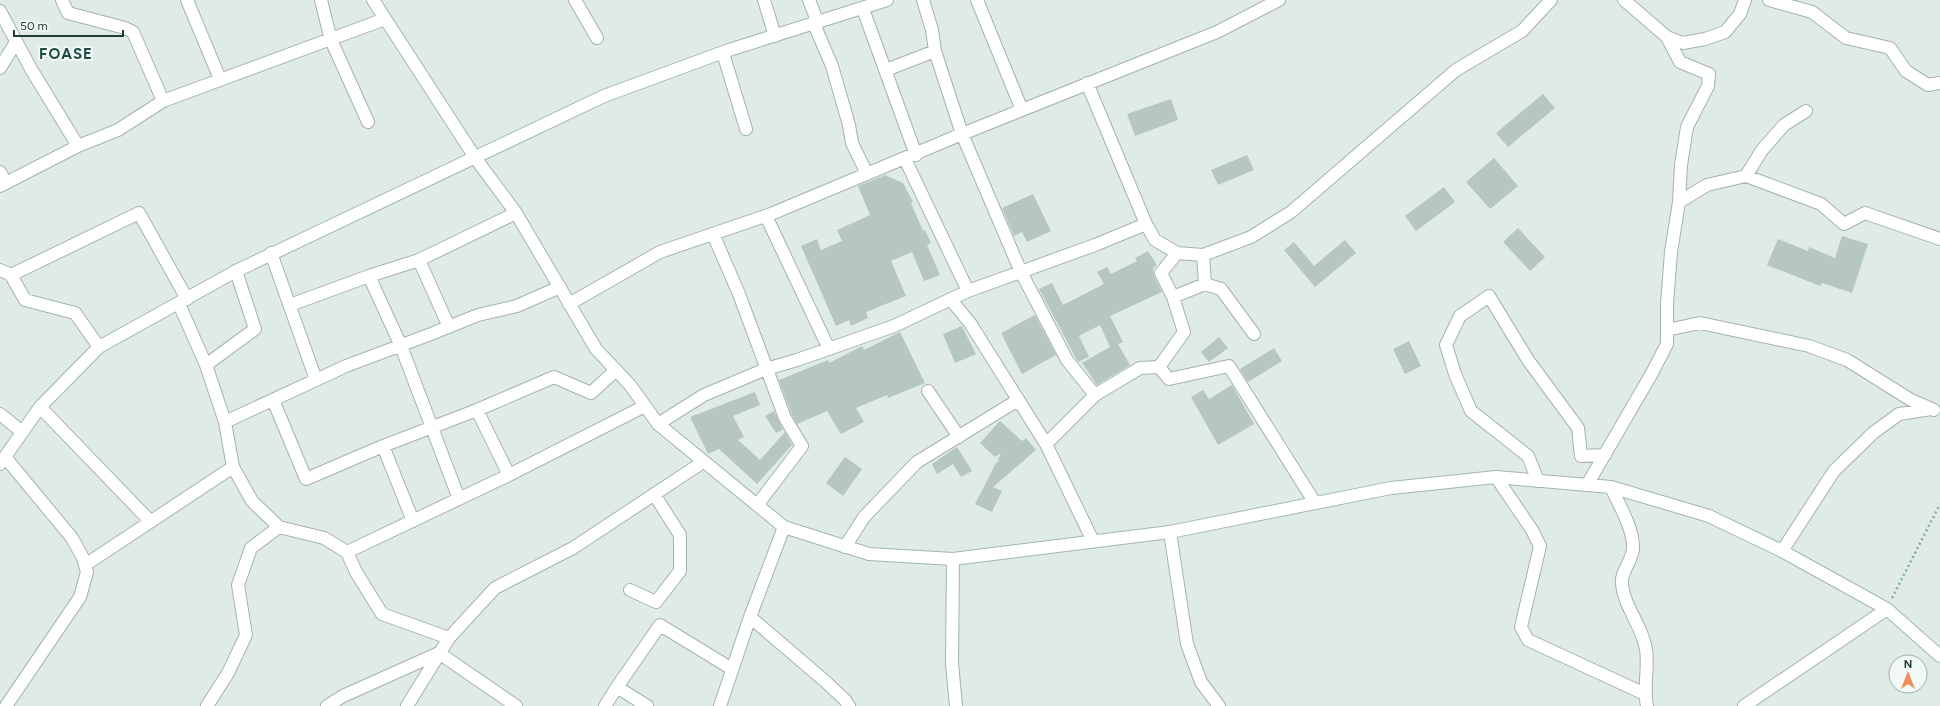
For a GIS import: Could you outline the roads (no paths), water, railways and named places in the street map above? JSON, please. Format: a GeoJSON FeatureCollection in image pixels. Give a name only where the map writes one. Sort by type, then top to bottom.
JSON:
{"type":"FeatureCollection","features":[{"type":"Feature","properties":{"kind":"street"},"geometry":{"type":"LineString","coordinates":[[62,0],[68,12],[133,32],[163,101]]}},
{"type":"Feature","properties":{"kind":"street"},"geometry":{"type":"LineString","coordinates":[[187,0],[220,79]]}},
{"type":"Feature","properties":{"kind":"street"},"geometry":{"type":"LineString","coordinates":[[321,0],[331,40],[368,122]]}},
{"type":"Feature","properties":{"kind":"street"},"geometry":{"type":"LineString","coordinates":[[373,0],[476,159],[516,213],[596,349],[630,385],[658,424],[703,462],[758,504],[784,527],[869,554],[953,559],[1170,532],[1391,488],[1496,477],[1611,487],[1709,516],[1782,551],[1886,609],[1940,656]]}},
{"type":"Feature","properties":{"kind":"street"},"geometry":{"type":"LineString","coordinates":[[575,0],[596,38]]}},
{"type":"Feature","properties":{"kind":"street"},"geometry":{"type":"LineString","coordinates":[[764,0],[775,36]]}},
{"type":"Feature","properties":{"kind":"street"},"geometry":{"type":"LineString","coordinates":[[809,0],[832,66],[849,125],[852,143],[867,174]]}},
{"type":"Feature","properties":{"kind":"street"},"geometry":{"type":"LineString","coordinates":[[6,706],[80,597],[87,572],[72,538],[3,460],[40,407],[99,348],[271,253],[476,159],[604,96],[723,53],[887,0]]}},
{"type":"Feature","properties":{"kind":"street"},"geometry":{"type":"LineString","coordinates":[[923,0],[932,30],[935,51],[962,134],[1021,272],[1067,360],[1095,395]]}},
{"type":"Feature","properties":{"kind":"street"},"geometry":{"type":"LineString","coordinates":[[978,0],[1022,110]]}},
{"type":"Feature","properties":{"kind":"street"},"geometry":{"type":"LineString","coordinates":[[569,304],[660,252],[766,216],[1087,83],[1217,32],[1279,0]]}},
{"type":"Feature","properties":{"kind":"street"},"geometry":{"type":"LineString","coordinates":[[1087,83],[1146,224],[1155,240],[1177,253],[1204,255],[1252,237],[1291,212],[1456,70],[1522,30],[1551,0]]}},
{"type":"Feature","properties":{"kind":"street"},"geometry":{"type":"LineString","coordinates":[[1587,485],[1667,344],[1671,252],[1679,202],[1681,166],[1687,127],[1708,86],[1709,74],[1680,62],[1667,38],[1624,0]]}},
{"type":"Feature","properties":{"kind":"street"},"geometry":{"type":"LineString","coordinates":[[1769,0],[1812,12],[1846,38],[1890,48],[1906,71],[1928,85],[1940,83]]}},
{"type":"Feature","properties":{"kind":"street"},"geometry":{"type":"LineString","coordinates":[[1667,38],[1683,43],[1706,39],[1725,32],[1740,14],[1748,1]]}},
{"type":"Feature","properties":{"kind":"street"},"geometry":{"type":"LineString","coordinates":[[868,5],[910,157],[968,291]]}},
{"type":"Feature","properties":{"kind":"street"},"geometry":{"type":"LineString","coordinates":[[0,11],[16,42],[78,146]]}},
{"type":"Feature","properties":{"kind":"street"},"geometry":{"type":"LineString","coordinates":[[0,172],[3,185],[78,146],[118,130],[163,101],[220,79],[331,40],[384,19]]}},
{"type":"Feature","properties":{"kind":"street"},"geometry":{"type":"LineString","coordinates":[[0,68],[16,42]]}},
{"type":"Feature","properties":{"kind":"street"},"geometry":{"type":"LineString","coordinates":[[886,70],[935,51]]}},
{"type":"Feature","properties":{"kind":"street"},"geometry":{"type":"LineString","coordinates":[[723,53],[746,129]]}},
{"type":"Feature","properties":{"kind":"street"},"geometry":{"type":"LineString","coordinates":[[1746,176],[1762,150],[1784,125],[1806,111]]}},
{"type":"Feature","properties":{"kind":"street"},"geometry":{"type":"LineString","coordinates":[[1679,202],[1707,185],[1746,176],[1821,204],[1844,224],[1865,213],[1940,239]]}},
{"type":"Feature","properties":{"kind":"street"},"geometry":{"type":"LineString","coordinates":[[99,348],[75,313],[25,300],[6,272],[139,213],[183,301],[225,422],[233,467],[252,501],[279,527],[324,538],[347,552],[356,572],[382,614],[449,638]]}},
{"type":"Feature","properties":{"kind":"street"},"geometry":{"type":"LineString","coordinates":[[290,305],[369,276],[419,260],[516,213]]}},
{"type":"Feature","properties":{"kind":"street"},"geometry":{"type":"LineString","coordinates":[[766,216],[829,349]]}},
{"type":"Feature","properties":{"kind":"street"},"geometry":{"type":"LineString","coordinates":[[658,424],[704,395],[766,369],[894,326],[968,291],[1095,245],[1146,224]]}},
{"type":"Feature","properties":{"kind":"street"},"geometry":{"type":"LineString","coordinates":[[713,234],[741,299],[784,418],[802,446],[758,504]]}},
{"type":"Feature","properties":{"kind":"street"},"geometry":{"type":"LineString","coordinates":[[271,253],[316,380]]}},
{"type":"Feature","properties":{"kind":"street"},"geometry":{"type":"LineString","coordinates":[[1159,367],[1184,332],[1172,297],[1161,273],[1177,253]]}},
{"type":"Feature","properties":{"kind":"street"},"geometry":{"type":"LineString","coordinates":[[1204,255],[1205,284]]}},
{"type":"Feature","properties":{"kind":"street"},"geometry":{"type":"LineString","coordinates":[[419,260],[449,327]]}},
{"type":"Feature","properties":{"kind":"street"},"geometry":{"type":"LineString","coordinates":[[206,364],[255,329],[236,271]]}},
{"type":"Feature","properties":{"kind":"street"},"geometry":{"type":"LineString","coordinates":[[369,276],[401,346],[459,499]]}},
{"type":"Feature","properties":{"kind":"street"},"geometry":{"type":"LineString","coordinates":[[1172,297],[1205,284],[1220,289],[1254,334]]}},
{"type":"Feature","properties":{"kind":"street"},"geometry":{"type":"LineString","coordinates":[[225,422],[346,366],[478,315],[517,306],[560,287]]}},
{"type":"Feature","properties":{"kind":"street"},"geometry":{"type":"LineString","coordinates":[[1538,481],[1528,456],[1471,411],[1455,374],[1446,345],[1460,316],[1489,296],[1528,360],[1578,428],[1581,456],[1605,455]]}},
{"type":"Feature","properties":{"kind":"street"},"geometry":{"type":"LineString","coordinates":[[951,300],[970,323],[1046,444],[1093,541]]}},
{"type":"Feature","properties":{"kind":"street"},"geometry":{"type":"LineString","coordinates":[[1667,330],[1700,323],[1809,346],[1847,360],[1912,400],[1937,411]]}},
{"type":"Feature","properties":{"kind":"street"},"geometry":{"type":"LineString","coordinates":[[1159,367],[1169,379],[1229,366],[1315,503]]}},
{"type":"Feature","properties":{"kind":"street"},"geometry":{"type":"LineString","coordinates":[[1046,444],[1095,395],[1140,368],[1159,367]]}},
{"type":"Feature","properties":{"kind":"street"},"geometry":{"type":"LineString","coordinates":[[273,400],[306,479],[383,446],[477,410],[554,376],[591,393],[616,370]]}},
{"type":"Feature","properties":{"kind":"street"},"geometry":{"type":"LineString","coordinates":[[928,391],[959,437]]}},
{"type":"Feature","properties":{"kind":"street"},"geometry":{"type":"LineString","coordinates":[[846,547],[864,517],[917,462],[1018,400]]}},
{"type":"Feature","properties":{"kind":"street"},"geometry":{"type":"LineString","coordinates":[[347,552],[509,475],[645,406]]}},
{"type":"Feature","properties":{"kind":"street"},"geometry":{"type":"LineString","coordinates":[[40,407],[150,521]]}},
{"type":"Feature","properties":{"kind":"street"},"geometry":{"type":"LineString","coordinates":[[1782,551],[1834,471],[1873,433],[1898,414],[1928,409],[1937,411]]}},
{"type":"Feature","properties":{"kind":"street"},"geometry":{"type":"LineString","coordinates":[[477,410],[509,475]]}},
{"type":"Feature","properties":{"kind":"street"},"geometry":{"type":"LineString","coordinates":[[0,414],[22,432]]}},
{"type":"Feature","properties":{"kind":"street"},"geometry":{"type":"LineString","coordinates":[[383,446],[413,521]]}},
{"type":"Feature","properties":{"kind":"street"},"geometry":{"type":"LineString","coordinates":[[407,706],[449,638],[495,588],[573,548],[703,462]]}},
{"type":"Feature","properties":{"kind":"street"},"geometry":{"type":"LineString","coordinates":[[85,565],[233,467]]}},
{"type":"Feature","properties":{"kind":"street"},"geometry":{"type":"LineString","coordinates":[[1496,477],[1532,530],[1540,546],[1521,627],[1528,640],[1646,700],[1646,649],[1638,623],[1623,596],[1621,581],[1633,549],[1630,532],[1611,487]]}},
{"type":"Feature","properties":{"kind":"street"},"geometry":{"type":"LineString","coordinates":[[630,590],[656,602],[680,570],[680,536],[654,494]]}},
{"type":"Feature","properties":{"kind":"street"},"geometry":{"type":"LineString","coordinates":[[208,706],[228,673],[246,635],[238,585],[251,548],[279,527]]}},
{"type":"Feature","properties":{"kind":"street"},"geometry":{"type":"LineString","coordinates":[[720,706],[750,617],[784,527]]}},
{"type":"Feature","properties":{"kind":"street"},"geometry":{"type":"LineString","coordinates":[[1170,532],[1187,644],[1201,682],[1219,706]]}},
{"type":"Feature","properties":{"kind":"street"},"geometry":{"type":"LineString","coordinates":[[953,559],[952,663],[956,706]]}},
{"type":"Feature","properties":{"kind":"street"},"geometry":{"type":"LineString","coordinates":[[1744,706],[1886,609]]}},
{"type":"Feature","properties":{"kind":"street"},"geometry":{"type":"LineString","coordinates":[[750,617],[826,682],[845,700],[848,706]]}},
{"type":"Feature","properties":{"kind":"street"},"geometry":{"type":"LineString","coordinates":[[605,706],[660,625],[732,669]]}},
{"type":"Feature","properties":{"kind":"street"},"geometry":{"type":"LineString","coordinates":[[327,706],[343,696],[439,653]]}},
{"type":"Feature","properties":{"kind":"street"},"geometry":{"type":"LineString","coordinates":[[439,653],[516,706]]}},
{"type":"Feature","properties":{"kind":"street"},"geometry":{"type":"LineString","coordinates":[[617,687],[647,706]]}},
{"type":"Feature","properties":{"kind":"district","name":"FOASE"},"geometry":{"type":"Point","coordinates":[66,54]}}]}
